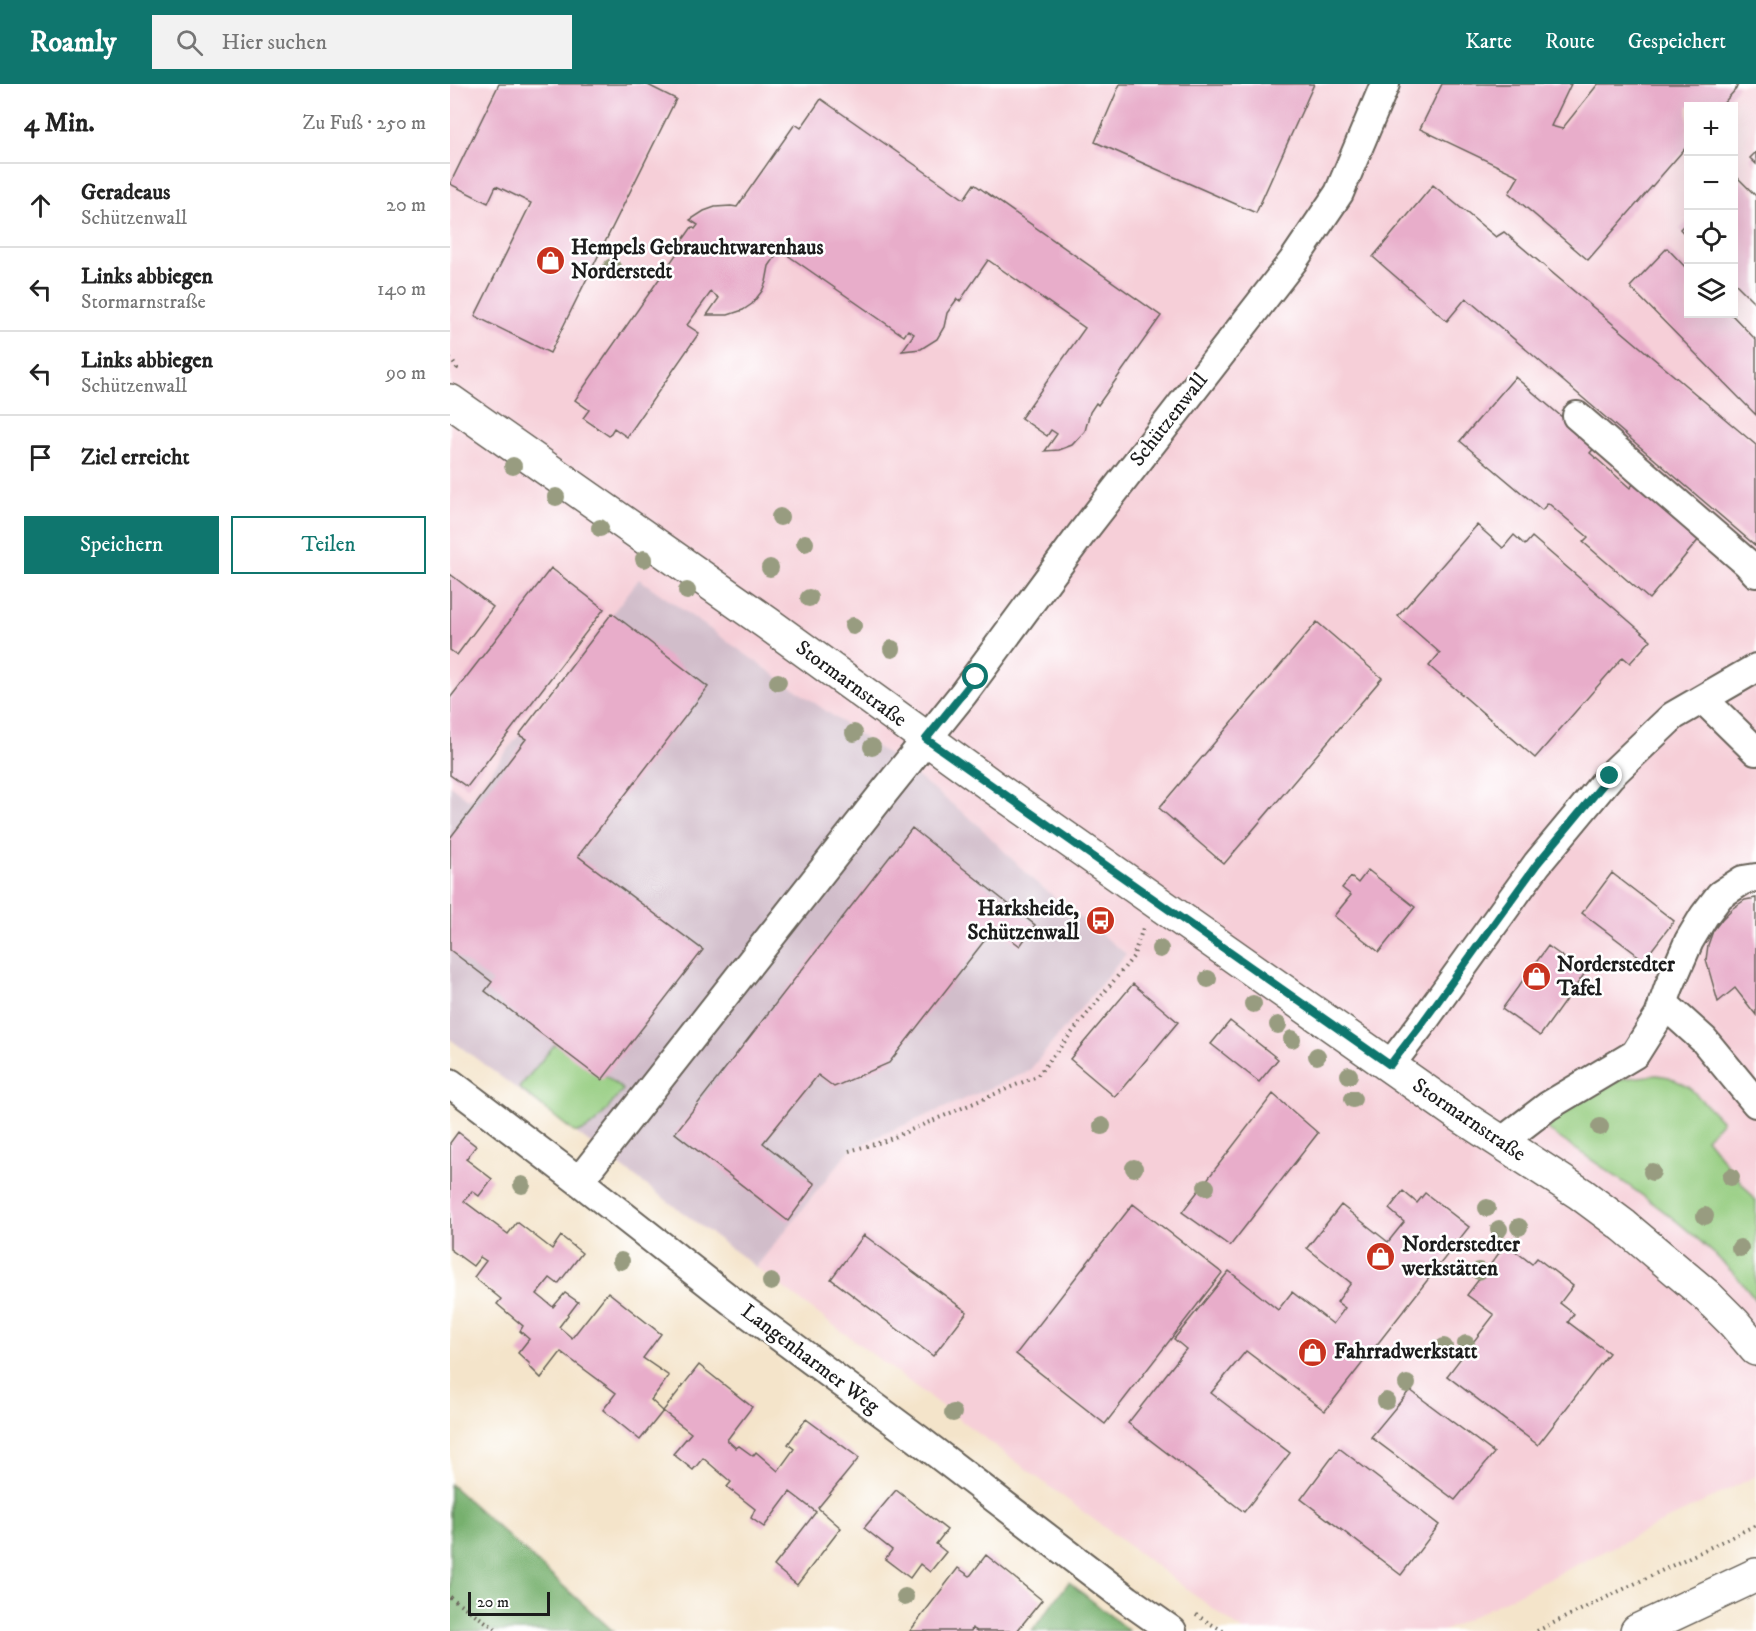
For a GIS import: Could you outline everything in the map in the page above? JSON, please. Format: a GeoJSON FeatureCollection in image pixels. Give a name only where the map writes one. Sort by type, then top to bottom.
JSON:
{"type":"FeatureCollection","features":[{"type":"Feature","properties":{"kind":"main road","name":"Stormarnstraße"},"geometry":{"type":"LineString","coordinates":[[454,402],[1154,900],[1503,1144],[1581,1194],[1624,1226],[1706,1295],[1756,1349]]}},
{"type":"Feature","properties":{"kind":"main road"},"geometry":{"type":"LineString","coordinates":[[1637,1631],[1756,1575]]}},
{"type":"Feature","properties":{"kind":"street","name":"Schützenwall"},"geometry":{"type":"LineString","coordinates":[[579,1181],[969,686],[1082,533],[1293,261],[1339,193],[1385,84]]}},
{"type":"Feature","properties":{"kind":"street"},"geometry":{"type":"LineString","coordinates":[[1577,416],[1756,573]]}},
{"type":"Feature","properties":{"kind":"street"},"geometry":{"type":"LineString","coordinates":[[1390,1065],[1537,864],[1610,776],[1673,716],[1756,668]]}},
{"type":"Feature","properties":{"kind":"street"},"geometry":{"type":"LineString","coordinates":[[1703,699],[1756,751]]}},
{"type":"Feature","properties":{"kind":"street"},"geometry":{"type":"LineString","coordinates":[[1503,1144],[1509,1136],[1548,1106],[1635,1054],[1659,1016],[1689,941],[1704,916],[1720,895],[1743,880],[1756,878]]}},
{"type":"Feature","properties":{"kind":"street"},"geometry":{"type":"LineString","coordinates":[[1664,1004],[1704,1040],[1756,1103]]}},
{"type":"Feature","properties":{"kind":"street","name":"Langenharmer Weg"},"geometry":{"type":"LineString","coordinates":[[450,1083],[734,1302],[1172,1631]]}},
{"type":"Feature","properties":{"kind":"path"},"geometry":{"type":"LineString","coordinates":[[450,358],[457,368],[450,376]]}},
{"type":"Feature","properties":{"kind":"path"},"geometry":{"type":"LineString","coordinates":[[849,1151],[885,1142],[1037,1076],[1133,957],[1154,900]]}},
{"type":"Feature","properties":{"kind":"path"},"geometry":{"type":"LineString","coordinates":[[1537,1631],[1756,1525]]}},
{"type":"Feature","properties":{"kind":"path"},"geometry":{"type":"LineString","coordinates":[[450,1597],[499,1631]]}},
{"type":"Feature","properties":{"kind":"shaded area"},"geometry":{"type":"Polygon","coordinates":[[[450,84],[1756,84],[1756,1476],[1443,1631],[1243,1631],[450,1039],[450,84]]]}},
{"type":"Feature","properties":{"kind":"shaded area"},"geometry":{"type":"Polygon","coordinates":[[[639,579],[904,766],[976,823],[1033,880],[1126,954],[1029,1071],[849,1151],[756,1267],[450,1039],[450,785],[469,800],[639,579]]]}},
{"type":"Feature","properties":{"kind":"green space"},"geometry":{"type":"Polygon","coordinates":[[[555,1044],[605,1075],[623,1090],[594,1124],[581,1132],[574,1132],[519,1088],[555,1044]]]}},
{"type":"Feature","properties":{"kind":"green space"},"geometry":{"type":"Polygon","coordinates":[[[1657,1075],[1669,1077],[1689,1087],[1722,1121],[1706,1138],[1756,1201],[1756,1300],[1735,1275],[1686,1229],[1659,1207],[1548,1130],[1548,1120],[1620,1079],[1657,1075]]]}},
{"type":"Feature","properties":{"kind":"green space"},"geometry":{"type":"Polygon","coordinates":[[[450,1484],[613,1631],[450,1631],[450,1484]]]}},
{"type":"Feature","properties":{"kind":"green space"},"geometry":{"type":"Polygon","coordinates":[[[1069,1582],[1129,1631],[1032,1631],[1069,1582]]]}},
{"type":"Feature","properties":{"kind":"building","name":"Hempels Gebrauchtwarenhaus Norderstedt"},"geometry":{"type":"Polygon","coordinates":[[[499,84],[646,84],[676,99],[550,353],[475,316],[531,203],[496,186],[488,203],[450,184],[499,84]]]}},
{"type":"Feature","properties":{"kind":"building"},"geometry":{"type":"Polygon","coordinates":[[[1120,84],[1314,84],[1256,213],[1095,142],[1120,84]]]}},
{"type":"Feature","properties":{"kind":"building"},"geometry":{"type":"Polygon","coordinates":[[[1442,84],[1571,84],[1551,126],[1562,129],[1598,84],[1738,84],[1725,102],[1684,102],[1684,150],[1588,260],[1509,193],[1519,176],[1420,129],[1442,84]]]}},
{"type":"Feature","properties":{"kind":"building"},"geometry":{"type":"Polygon","coordinates":[[[821,99],[964,199],[974,184],[1161,316],[1098,405],[1096,403],[1090,412],[1085,431],[1072,445],[1059,450],[1045,451],[1057,434],[1051,430],[1047,436],[1021,418],[1085,328],[988,260],[960,301],[957,299],[947,313],[944,327],[937,339],[921,349],[902,351],[914,334],[908,330],[904,336],[780,250],[769,266],[762,291],[752,304],[743,310],[728,315],[707,315],[719,298],[711,292],[687,325],[699,333],[627,437],[614,428],[609,436],[583,418],[589,410],[575,400],[682,246],[680,244],[692,227],[695,229],[698,225],[690,220],[715,207],[737,207],[795,124],[801,128],[821,99]]]}},
{"type":"Feature","properties":{"kind":"building"},"geometry":{"type":"Polygon","coordinates":[[[1756,152],[1756,164],[1750,158],[1756,152]]]}},
{"type":"Feature","properties":{"kind":"building"},"geometry":{"type":"Polygon","coordinates":[[[1738,178],[1756,196],[1756,304],[1738,286],[1738,178]]]}},
{"type":"Feature","properties":{"kind":"building"},"geometry":{"type":"Polygon","coordinates":[[[1433,185],[1496,237],[1504,232],[1756,445],[1756,546],[1466,298],[1447,321],[1373,257],[1433,185]]]}},
{"type":"Feature","properties":{"kind":"building"},"geometry":{"type":"Polygon","coordinates":[[[1667,248],[1684,266],[1684,318],[1735,318],[1756,340],[1756,415],[1630,287],[1667,248]]]}},
{"type":"Feature","properties":{"kind":"building"},"geometry":{"type":"Polygon","coordinates":[[[1515,377],[1596,446],[1590,453],[1630,488],[1635,482],[1700,538],[1649,599],[1583,542],[1588,537],[1548,503],[1542,510],[1460,441],[1515,377]]]}},
{"type":"Feature","properties":{"kind":"building"},"geometry":{"type":"Polygon","coordinates":[[[1477,525],[1503,548],[1514,535],[1525,545],[1532,537],[1651,640],[1630,663],[1623,657],[1535,758],[1429,666],[1440,653],[1398,616],[1477,525]]]}},
{"type":"Feature","properties":{"kind":"building"},"geometry":{"type":"Polygon","coordinates":[[[551,568],[604,609],[467,787],[450,775],[450,698],[551,568]]]}},
{"type":"Feature","properties":{"kind":"building"},"geometry":{"type":"Polygon","coordinates":[[[450,574],[493,607],[457,655],[450,650],[450,574]]]}},
{"type":"Feature","properties":{"kind":"building"},"geometry":{"type":"Polygon","coordinates":[[[612,613],[708,687],[578,856],[703,950],[602,1080],[485,991],[492,982],[450,950],[450,838],[526,739],[519,735],[612,613]]]}},
{"type":"Feature","properties":{"kind":"building"},"geometry":{"type":"Polygon","coordinates":[[[1317,622],[1382,678],[1224,864],[1159,808],[1317,622]]]}},
{"type":"Feature","properties":{"kind":"building"},"geometry":{"type":"Polygon","coordinates":[[[912,828],[1035,925],[1020,946],[995,927],[889,1063],[834,1087],[818,1075],[763,1143],[815,1184],[788,1221],[675,1133],[912,828]]]}},
{"type":"Feature","properties":{"kind":"building"},"geometry":{"type":"Polygon","coordinates":[[[1368,870],[1415,907],[1379,952],[1334,916],[1351,895],[1342,888],[1351,877],[1358,883],[1368,870]]]}},
{"type":"Feature","properties":{"kind":"building"},"geometry":{"type":"Polygon","coordinates":[[[1612,873],[1674,921],[1644,960],[1582,913],[1612,873]]]}},
{"type":"Feature","properties":{"kind":"building"},"geometry":{"type":"Polygon","coordinates":[[[1756,898],[1756,1015],[1735,988],[1718,1002],[1706,960],[1713,931],[1722,919],[1745,900],[1756,898]]]}},
{"type":"Feature","properties":{"kind":"building"},"geometry":{"type":"Polygon","coordinates":[[[1548,946],[1585,973],[1540,1036],[1502,1009],[1548,946]]]}},
{"type":"Feature","properties":{"kind":"building"},"geometry":{"type":"Polygon","coordinates":[[[1133,984],[1178,1022],[1115,1097],[1070,1059],[1133,984]]]}},
{"type":"Feature","properties":{"kind":"building"},"geometry":{"type":"Polygon","coordinates":[[[1230,1021],[1278,1059],[1259,1082],[1211,1044],[1230,1021]]]}},
{"type":"Feature","properties":{"kind":"building"},"geometry":{"type":"Polygon","coordinates":[[[1273,1094],[1318,1133],[1230,1246],[1182,1212],[1273,1094]]]}},
{"type":"Feature","properties":{"kind":"building"},"geometry":{"type":"Polygon","coordinates":[[[458,1132],[476,1146],[466,1159],[492,1179],[479,1196],[472,1191],[464,1201],[508,1234],[517,1222],[552,1249],[561,1236],[582,1253],[558,1284],[550,1278],[537,1294],[553,1307],[565,1293],[578,1302],[559,1327],[572,1338],[608,1292],[661,1334],[643,1358],[669,1376],[651,1400],[663,1411],[640,1440],[603,1410],[616,1393],[561,1352],[541,1378],[529,1366],[530,1364],[518,1353],[529,1339],[520,1331],[523,1326],[497,1304],[501,1299],[474,1277],[486,1261],[480,1257],[473,1266],[450,1249],[450,1143],[458,1132]]]}},
{"type":"Feature","properties":{"kind":"building"},"geometry":{"type":"Polygon","coordinates":[[[1403,1191],[1417,1203],[1425,1193],[1469,1227],[1325,1411],[1246,1351],[1211,1393],[1290,1453],[1244,1512],[1128,1423],[1186,1349],[1174,1339],[1229,1271],[1278,1310],[1292,1292],[1333,1324],[1345,1308],[1337,1302],[1351,1283],[1307,1248],[1341,1205],[1388,1242],[1404,1222],[1389,1209],[1403,1191]]]}},
{"type":"Feature","properties":{"kind":"building"},"geometry":{"type":"Polygon","coordinates":[[[1133,1204],[1222,1273],[1105,1424],[1016,1354],[1133,1204]]]}},
{"type":"Feature","properties":{"kind":"building"},"geometry":{"type":"Polygon","coordinates":[[[864,1235],[967,1312],[933,1356],[831,1279],[864,1235]]]}},
{"type":"Feature","properties":{"kind":"building"},"geometry":{"type":"Polygon","coordinates":[[[1506,1244],[1532,1264],[1537,1258],[1573,1286],[1560,1303],[1574,1314],[1568,1322],[1609,1353],[1538,1445],[1447,1376],[1494,1315],[1467,1295],[1506,1244]]]}},
{"type":"Feature","properties":{"kind":"building"},"geometry":{"type":"Polygon","coordinates":[[[699,1365],[752,1407],[727,1440],[736,1448],[739,1446],[753,1456],[756,1452],[778,1471],[794,1449],[788,1444],[806,1419],[859,1458],[818,1508],[841,1528],[797,1585],[774,1566],[816,1512],[790,1492],[764,1527],[751,1518],[755,1509],[727,1487],[731,1482],[703,1458],[693,1470],[673,1454],[691,1433],[663,1411],[699,1365]]]}},
{"type":"Feature","properties":{"kind":"building"},"geometry":{"type":"Polygon","coordinates":[[[1410,1390],[1494,1453],[1455,1500],[1371,1437],[1410,1390]]]}},
{"type":"Feature","properties":{"kind":"building"},"geometry":{"type":"Polygon","coordinates":[[[1339,1448],[1439,1525],[1401,1575],[1301,1499],[1339,1448]]]}},
{"type":"Feature","properties":{"kind":"building"},"geometry":{"type":"Polygon","coordinates":[[[896,1490],[947,1530],[936,1544],[946,1552],[930,1572],[920,1564],[910,1578],[885,1559],[892,1550],[864,1528],[896,1490]]]}},
{"type":"Feature","properties":{"kind":"building"},"geometry":{"type":"Polygon","coordinates":[[[986,1555],[1042,1600],[1017,1631],[977,1631],[972,1628],[971,1631],[910,1631],[958,1568],[970,1576],[986,1555]]]}},
{"type":"Feature","properties":{"kind":"place","name":"Hempels Gebrauchtwarenhaus Norderstedt"},"geometry":{"type":"Point","coordinates":[550,260]}},
{"type":"Feature","properties":{"kind":"place","name":"Harksheide, Schützenwall"},"geometry":{"type":"Point","coordinates":[1100,921]}},
{"type":"Feature","properties":{"kind":"place","name":"Norderstedter Tafel"},"geometry":{"type":"Point","coordinates":[1536,977]}},
{"type":"Feature","properties":{"kind":"place","name":"Norderstedter werkstätten"},"geometry":{"type":"Point","coordinates":[1381,1257]}},
{"type":"Feature","properties":{"kind":"place","name":"Fahrradwerkstatt"},"geometry":{"type":"Point","coordinates":[1313,1352]}},
{"type":"Feature","properties":{"kind":"route"},"geometry":{"type":"LineString","coordinates":[[976,677],[926,739],[1390,1065],[1537,864],[1610,776]]}}]}
